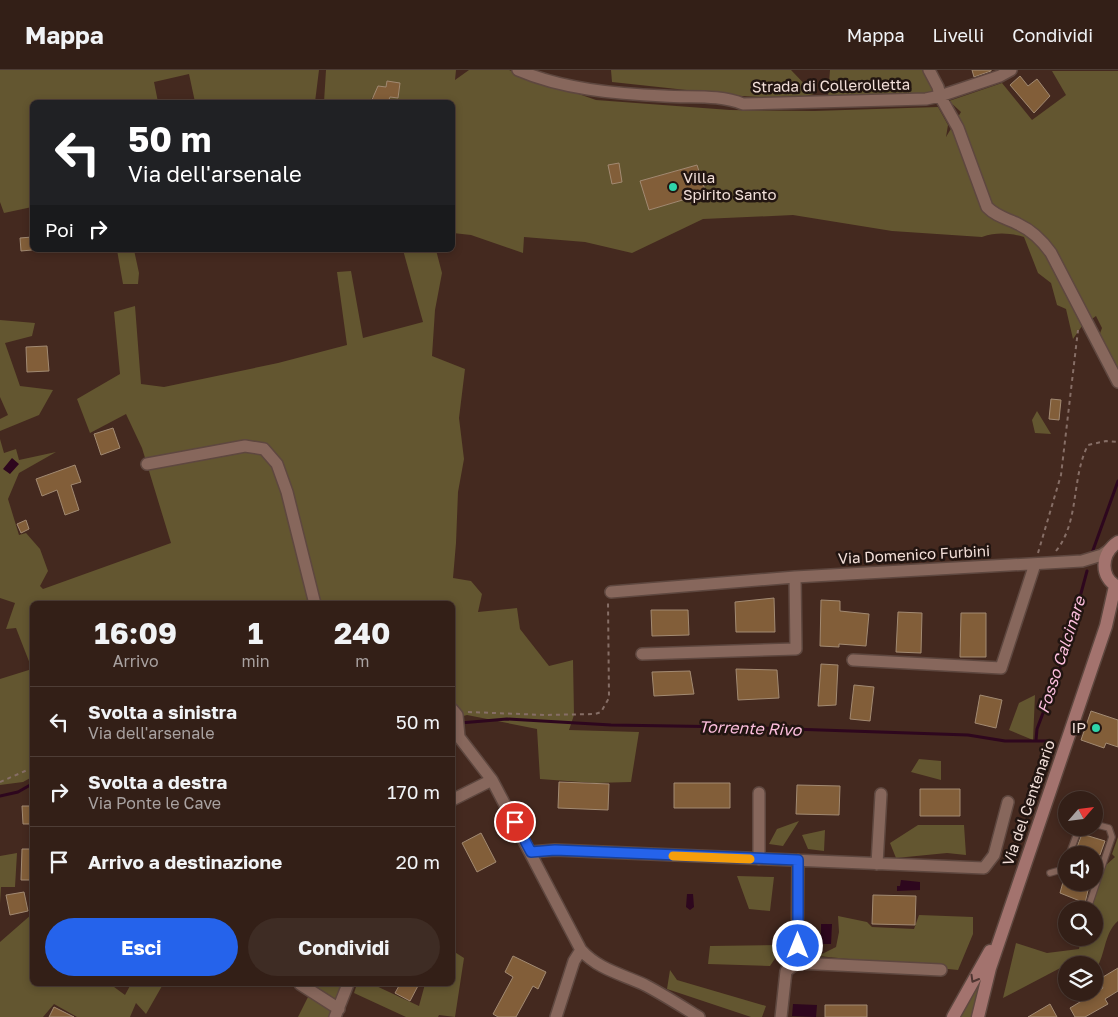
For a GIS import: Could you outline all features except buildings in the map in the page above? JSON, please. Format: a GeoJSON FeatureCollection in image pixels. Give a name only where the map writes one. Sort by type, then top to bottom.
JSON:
{"type":"FeatureCollection","features":[{"type":"Feature","properties":{"kind":"street","name":"Strada di Collerolletta"},"geometry":{"type":"LineString","coordinates":[[518,70],[536,78],[582,87],[642,96],[728,98],[743,104],[926,99],[1000,76],[1011,70]]}},
{"type":"Feature","properties":{"kind":"street","name":"Strada di Collerolletta"},"geometry":{"type":"LineString","coordinates":[[929,70],[938,87],[940,96],[958,128],[987,207],[997,217],[1018,224],[1038,236],[1052,253],[1118,382]]}},
{"type":"Feature","properties":{"kind":"street"},"geometry":{"type":"LineString","coordinates":[[146,464],[244,446],[264,449],[277,464],[287,492],[314,601]]}},
{"type":"Feature","properties":{"kind":"street"},"geometry":{"type":"LineString","coordinates":[[1082,561],[1102,555],[1113,546]]}},
{"type":"Feature","properties":{"kind":"street"},"geometry":{"type":"LineString","coordinates":[[1082,561],[1104,566],[1113,546]]}},
{"type":"Feature","properties":{"kind":"street","name":"Via Domenico Furbini"},"geometry":{"type":"LineString","coordinates":[[612,592],[795,577],[1082,561]]}},
{"type":"Feature","properties":{"kind":"street"},"geometry":{"type":"LineString","coordinates":[[853,660],[1001,668],[1035,564]]}},
{"type":"Feature","properties":{"kind":"street","name":"Via del Centenario"},"geometry":{"type":"LineString","coordinates":[[1006,921],[1114,607],[1116,587],[1107,577],[1104,566]]}},
{"type":"Feature","properties":{"kind":"street"},"geometry":{"type":"LineString","coordinates":[[642,654],[796,649],[795,577]]}},
{"type":"Feature","properties":{"kind":"street"},"geometry":{"type":"LineString","coordinates":[[455,713],[458,734],[492,780],[581,950],[600,967],[646,986],[699,1017]]}},
{"type":"Feature","properties":{"kind":"street"},"geometry":{"type":"LineString","coordinates":[[455,798],[492,780]]}},
{"type":"Feature","properties":{"kind":"street"},"geometry":{"type":"LineString","coordinates":[[759,793],[759,859]]}},
{"type":"Feature","properties":{"kind":"street"},"geometry":{"type":"LineString","coordinates":[[877,864],[881,794]]}},
{"type":"Feature","properties":{"kind":"street"},"geometry":{"type":"LineString","coordinates":[[531,852],[555,850],[984,868],[994,855],[1008,802]]}},
{"type":"Feature","properties":{"kind":"street"},"geometry":{"type":"LineString","coordinates":[[798,860],[798,962]]}},
{"type":"Feature","properties":{"kind":"street"},"geometry":{"type":"LineString","coordinates":[[952,1017],[1006,921]]}},
{"type":"Feature","properties":{"kind":"street"},"geometry":{"type":"LineString","coordinates":[[978,1017],[990,968],[1006,921]]}},
{"type":"Feature","properties":{"kind":"street"},"geometry":{"type":"LineString","coordinates":[[556,1017],[574,961],[581,950]]}},
{"type":"Feature","properties":{"kind":"street"},"geometry":{"type":"LineString","coordinates":[[781,1017],[786,971],[798,962],[941,970]]}},
{"type":"Feature","properties":{"kind":"street"},"geometry":{"type":"LineString","coordinates":[[303,986],[337,1013],[347,986]]}},
{"type":"Feature","properties":{"kind":"lane"},"geometry":{"type":"LineString","coordinates":[[1090,901],[1112,837],[1109,828],[1103,826]]}},
{"type":"Feature","properties":{"kind":"lane"},"geometry":{"type":"LineString","coordinates":[[1050,873],[1058,871]]}},
{"type":"Feature","properties":{"kind":"path"},"geometry":{"type":"LineString","coordinates":[[1035,564],[1061,475],[1074,354],[1079,324],[1083,316]]}},
{"type":"Feature","properties":{"kind":"path"},"geometry":{"type":"LineString","coordinates":[[0,782],[30,769]]}},
{"type":"Feature","properties":{"kind":"shaded area"},"geometry":{"type":"Polygon","coordinates":[[[0,70],[319,70],[315,100],[195,100],[189,74],[154,82],[158,100],[30,100],[30,207],[4,213],[0,202],[0,70]]]}},
{"type":"Feature","properties":{"kind":"shaded area"},"geometry":{"type":"Polygon","coordinates":[[[326,70],[456,70],[455,80],[469,70],[509,70],[596,100],[730,110],[814,111],[938,107],[948,125],[946,137],[961,112],[949,101],[1002,83],[1032,120],[1066,95],[1052,71],[1118,71],[1118,375],[1099,336],[1102,328],[1096,316],[1082,326],[1073,339],[1066,309],[1057,305],[1051,283],[1038,273],[1024,237],[1003,234],[982,237],[892,231],[793,215],[703,219],[632,253],[585,242],[524,237],[523,253],[471,235],[455,233],[455,100],[389,100],[390,97],[398,98],[400,84],[387,81],[386,87],[378,86],[376,98],[372,97],[371,100],[324,100],[326,70]],[[697,165],[641,181],[649,210],[706,193],[697,165]]]}},
{"type":"Feature","properties":{"kind":"shaded area"},"geometry":{"type":"Polygon","coordinates":[[[611,70],[791,70],[814,94],[793,99],[742,96],[612,82],[611,70]]]}},
{"type":"Feature","properties":{"kind":"shaded area"},"geometry":{"type":"Polygon","coordinates":[[[830,70],[922,70],[936,93],[927,97],[828,97],[830,70]]]}},
{"type":"Feature","properties":{"kind":"shaded area"},"geometry":{"type":"Polygon","coordinates":[[[117,252],[134,252],[139,273],[138,284],[123,284],[117,252]]]}},
{"type":"Feature","properties":{"kind":"shaded area"},"geometry":{"type":"Polygon","coordinates":[[[404,252],[437,252],[442,273],[435,310],[432,356],[465,369],[459,418],[464,459],[458,492],[453,578],[471,581],[482,594],[478,612],[517,608],[520,629],[549,666],[573,660],[574,715],[569,730],[639,732],[631,782],[594,783],[540,779],[537,729],[467,715],[455,718],[455,601],[30,601],[30,664],[16,628],[6,629],[15,603],[0,598],[0,439],[4,453],[16,449],[19,460],[56,452],[19,473],[8,499],[19,535],[26,533],[40,549],[48,571],[40,586],[43,589],[171,543],[142,448],[126,414],[90,433],[77,399],[120,374],[114,312],[135,306],[141,384],[164,387],[278,363],[347,345],[337,272],[351,271],[363,338],[423,322],[404,252]]]}},
{"type":"Feature","properties":{"kind":"shaded area"},"geometry":{"type":"Polygon","coordinates":[[[0,320],[35,323],[32,336],[5,343],[20,386],[53,390],[39,415],[0,431],[0,419],[8,415],[0,397],[0,320]]]}},
{"type":"Feature","properties":{"kind":"shaded area"},"geometry":{"type":"Polygon","coordinates":[[[1037,411],[1051,434],[1035,433],[1032,420],[1037,411]]]}},
{"type":"Feature","properties":{"kind":"shaded area"},"geometry":{"type":"Polygon","coordinates":[[[12,458],[19,464],[10,474],[3,469],[12,458]]]}},
{"type":"Feature","properties":{"kind":"shaded area"},"geometry":{"type":"Polygon","coordinates":[[[30,670],[30,778],[23,782],[0,785],[0,679],[30,670]]]}},
{"type":"Feature","properties":{"kind":"shaded area"},"geometry":{"type":"Polygon","coordinates":[[[1035,695],[1033,740],[1009,730],[1019,703],[1035,695]]]}},
{"type":"Feature","properties":{"kind":"shaded area"},"geometry":{"type":"Polygon","coordinates":[[[919,759],[941,761],[941,780],[911,772],[919,759]]]}},
{"type":"Feature","properties":{"kind":"shaded area"},"geometry":{"type":"Polygon","coordinates":[[[799,821],[783,846],[769,844],[777,829],[799,821]]]}},
{"type":"Feature","properties":{"kind":"shaded area"},"geometry":{"type":"Polygon","coordinates":[[[918,825],[964,825],[966,855],[947,853],[896,858],[890,843],[918,825]]]}},
{"type":"Feature","properties":{"kind":"shaded area"},"geometry":{"type":"Polygon","coordinates":[[[825,830],[824,851],[808,849],[802,835],[825,830]]]}},
{"type":"Feature","properties":{"kind":"shaded area"},"geometry":{"type":"Polygon","coordinates":[[[1118,837],[1118,921],[1110,932],[1102,956],[1058,956],[1058,969],[1003,998],[1016,943],[1047,953],[1079,949],[1080,946],[1103,946],[1103,901],[1093,901],[1096,891],[1103,891],[1103,872],[1105,866],[1115,857],[1112,854],[1118,837]]]}},
{"type":"Feature","properties":{"kind":"shaded area"},"geometry":{"type":"Polygon","coordinates":[[[17,853],[15,887],[1,887],[0,904],[0,856],[17,853]]]}},
{"type":"Feature","properties":{"kind":"shaded area"},"geometry":{"type":"Polygon","coordinates":[[[737,876],[774,877],[770,911],[749,909],[737,876]]]}},
{"type":"Feature","properties":{"kind":"shaded area"},"geometry":{"type":"Polygon","coordinates":[[[901,880],[920,882],[920,890],[897,891],[897,886],[900,886],[901,880]]]}},
{"type":"Feature","properties":{"kind":"shaded area"},"geometry":{"type":"Polygon","coordinates":[[[687,894],[693,894],[694,907],[690,910],[686,907],[687,894]]]}},
{"type":"Feature","properties":{"kind":"shaded area"},"geometry":{"type":"Polygon","coordinates":[[[919,915],[973,917],[973,934],[958,970],[818,956],[836,947],[839,932],[838,916],[867,922],[872,927],[914,929],[919,915]]]}},
{"type":"Feature","properties":{"kind":"shaded area"},"geometry":{"type":"Polygon","coordinates":[[[30,916],[30,986],[113,986],[125,995],[130,986],[162,986],[146,1014],[136,1003],[130,1017],[77,1017],[54,1004],[43,1017],[0,1017],[0,942],[30,916]]]}},
{"type":"Feature","properties":{"kind":"shaded area"},"geometry":{"type":"Polygon","coordinates":[[[821,924],[832,924],[831,944],[821,944],[821,924]]]}},
{"type":"Feature","properties":{"kind":"shaded area"},"geometry":{"type":"Polygon","coordinates":[[[784,945],[770,966],[708,964],[710,946],[784,945]]]}},
{"type":"Feature","properties":{"kind":"shaded area"},"geometry":{"type":"Polygon","coordinates":[[[455,952],[464,958],[455,1017],[439,1015],[438,1017],[406,1017],[354,993],[356,986],[376,986],[419,1006],[424,986],[455,986],[455,952]]]}},
{"type":"Feature","properties":{"kind":"shaded area"},"geometry":{"type":"Polygon","coordinates":[[[670,970],[677,980],[766,1006],[762,1017],[751,1017],[667,989],[670,970]]]}},
{"type":"Feature","properties":{"kind":"shaded area"},"geometry":{"type":"Polygon","coordinates":[[[985,972],[973,1017],[956,1017],[985,972]]]}},
{"type":"Feature","properties":{"kind":"shaded area"},"geometry":{"type":"Polygon","coordinates":[[[313,986],[341,986],[336,1000],[313,986]]]}},
{"type":"Feature","properties":{"kind":"shaded area"},"geometry":{"type":"Polygon","coordinates":[[[309,995],[335,1011],[332,1017],[298,1017],[309,995]]]}},
{"type":"Feature","properties":{"kind":"shaded area"},"geometry":{"type":"Polygon","coordinates":[[[793,1004],[817,1005],[816,1017],[792,1016],[793,1004]]]}},
{"type":"Feature","properties":{"kind":"waterway","name":"Fosso Calcinare"},"geometry":{"type":"LineString","coordinates":[[1092,553],[1118,481]]}},
{"type":"Feature","properties":{"kind":"waterway","name":"Fosso Calcinare"},"geometry":{"type":"LineString","coordinates":[[1036,740],[1037,729],[1063,660],[1087,571]]}},
{"type":"Feature","properties":{"kind":"waterway","name":"Torrente Rivo"},"geometry":{"type":"LineString","coordinates":[[460,723],[507,719],[611,725],[736,727],[968,735],[1005,741],[1048,741]]}},
{"type":"Feature","properties":{"kind":"waterway","name":"Torrente Rivo"},"geometry":{"type":"LineString","coordinates":[[0,796],[18,792],[30,785]]}},
{"type":"Feature","properties":{"kind":"slow traffic"},"geometry":{"type":"LineString","coordinates":[[673,856],[750,859]]}},
{"type":"Feature","properties":{"kind":"place","name":"Villa Spirito Santo"},"geometry":{"type":"Point","coordinates":[673,187]}},
{"type":"Feature","properties":{"kind":"place","name":"IP"},"geometry":{"type":"Point","coordinates":[1096,728]}},
{"type":"Feature","properties":{"kind":"route"},"geometry":{"type":"LineString","coordinates":[[515,822],[531,852],[555,850],[798,860],[798,946]]}}]}
